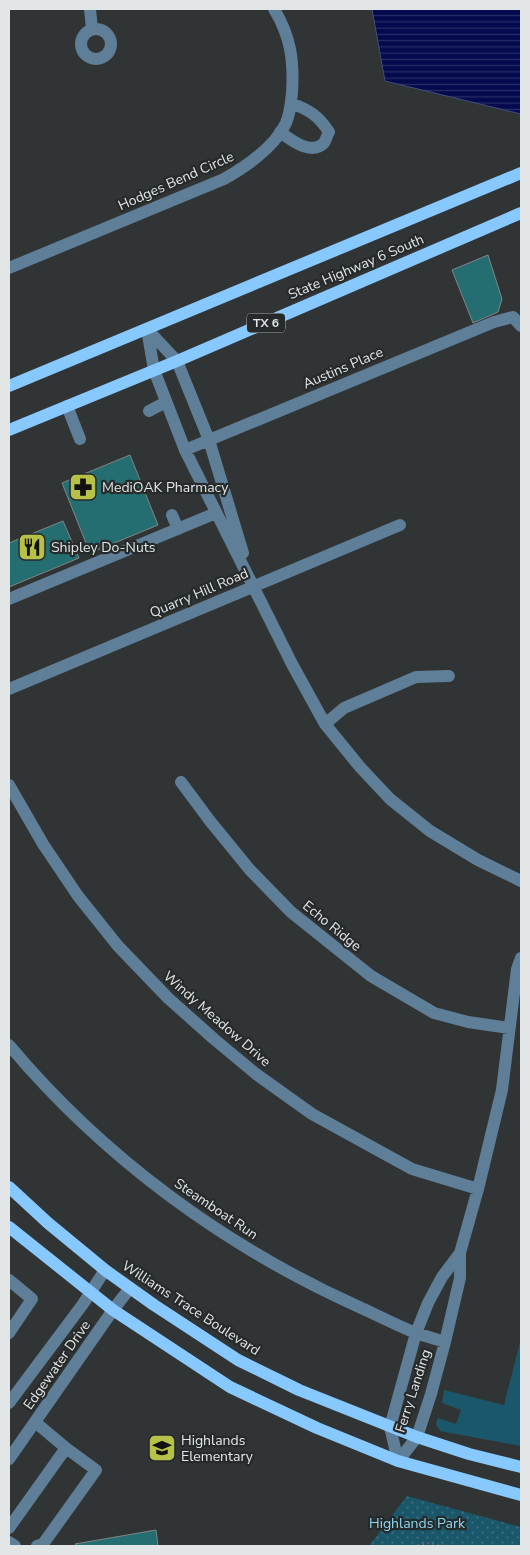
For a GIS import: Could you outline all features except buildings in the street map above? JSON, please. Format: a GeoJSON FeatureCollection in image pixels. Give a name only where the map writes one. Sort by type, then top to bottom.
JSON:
{"type":"FeatureCollection","features":[{"type":"Feature","properties":{"kind":"main road","name":"State Highway 6 South"},"geometry":{"type":"LineString","coordinates":[[9,386],[521,173]]}},
{"type":"Feature","properties":{"kind":"main road","name":"State Highway 6 South"},"geometry":{"type":"LineString","coordinates":[[9,430],[177,361],[521,213]]}},
{"type":"Feature","properties":{"kind":"main road","name":"Williams Trace Boulevard"},"geometry":{"type":"LineString","coordinates":[[9,1187],[48,1223],[106,1270],[238,1360],[299,1390],[417,1438],[521,1468]]}},
{"type":"Feature","properties":{"kind":"main road"},"geometry":{"type":"LineString","coordinates":[[9,1227],[113,1310],[230,1387],[317,1428],[398,1461],[521,1495]]}},
{"type":"Feature","properties":{"kind":"street"},"geometry":{"type":"LineString","coordinates":[[90,9],[92,29]]}},
{"type":"Feature","properties":{"kind":"street","name":"Hodges Bend Circle"},"geometry":{"type":"LineString","coordinates":[[9,268],[224,179],[260,155],[286,123],[291,103],[292,55],[288,37],[274,9]]}},
{"type":"Feature","properties":{"kind":"street"},"geometry":{"type":"LineString","coordinates":[[280,132],[299,145],[314,148],[324,143],[329,132],[322,121],[310,110],[291,103]]}},
{"type":"Feature","properties":{"kind":"street","name":"Austins Place"},"geometry":{"type":"LineString","coordinates":[[185,450],[494,322],[517,321]]}},
{"type":"Feature","properties":{"kind":"street"},"geometry":{"type":"LineString","coordinates":[[147,329],[177,361],[210,440],[253,586]]}},
{"type":"Feature","properties":{"kind":"street"},"geometry":{"type":"LineString","coordinates":[[147,329],[154,370],[185,450],[292,664],[325,724],[360,767],[390,799],[430,831],[478,860],[521,881]]}},
{"type":"Feature","properties":{"kind":"street"},"geometry":{"type":"LineString","coordinates":[[149,410],[166,402]]}},
{"type":"Feature","properties":{"kind":"street"},"geometry":{"type":"LineString","coordinates":[[67,406],[80,439]]}},
{"type":"Feature","properties":{"kind":"street"},"geometry":{"type":"LineString","coordinates":[[9,599],[216,512]]}},
{"type":"Feature","properties":{"kind":"street"},"geometry":{"type":"LineString","coordinates":[[172,514],[178,528]]}},
{"type":"Feature","properties":{"kind":"street","name":"Quarry Hill Road"},"geometry":{"type":"LineString","coordinates":[[9,689],[400,524]]}},
{"type":"Feature","properties":{"kind":"street"},"geometry":{"type":"LineString","coordinates":[[325,724],[344,708],[416,677],[449,676]]}},
{"type":"Feature","properties":{"kind":"street","name":"Echo Ridge"},"geometry":{"type":"LineString","coordinates":[[181,782],[250,870],[270,891],[291,912],[371,976],[434,1013],[468,1022],[509,1028]]}},
{"type":"Feature","properties":{"kind":"street","name":"Windy Meadow Drive"},"geometry":{"type":"LineString","coordinates":[[9,785],[43,844],[78,896],[131,959],[168,998],[214,1039],[256,1074],[312,1114],[412,1169],[478,1189]]}},
{"type":"Feature","properties":{"kind":"street","name":"Ferry Landing"},"geometry":{"type":"LineString","coordinates":[[398,1461],[417,1438],[445,1342],[460,1278],[460,1253],[502,1090],[517,969],[521,958]]}},
{"type":"Feature","properties":{"kind":"street","name":"Steamboat Run"},"geometry":{"type":"LineString","coordinates":[[9,1045],[56,1099],[136,1170],[180,1204],[263,1259],[331,1294],[416,1333],[445,1342]]}},
{"type":"Feature","properties":{"kind":"street","name":"Ferry Landing"},"geometry":{"type":"LineString","coordinates":[[398,1461],[390,1427],[416,1333],[428,1303],[442,1277],[460,1253]]}},
{"type":"Feature","properties":{"kind":"street","name":"Edgewater Drive"},"geometry":{"type":"LineString","coordinates":[[9,1403],[106,1270]]}},
{"type":"Feature","properties":{"kind":"street"},"geometry":{"type":"LineString","coordinates":[[9,1280],[32,1299],[9,1333]]}},
{"type":"Feature","properties":{"kind":"street","name":"Edgewater Drive"},"geometry":{"type":"LineString","coordinates":[[9,1459],[130,1288]]}},
{"type":"Feature","properties":{"kind":"street"},"geometry":{"type":"LineString","coordinates":[[35,1422],[96,1470],[43,1544],[37,1546]]}},
{"type":"Feature","properties":{"kind":"street"},"geometry":{"type":"LineString","coordinates":[[9,1528],[66,1448]]}},
{"type":"Feature","properties":{"kind":"street"},"geometry":{"type":"LineString","coordinates":[[9,1542],[15,1546]]}},
{"type":"Feature","properties":{"kind":"path"},"geometry":{"type":"LineString","coordinates":[[413,1546],[429,1543],[445,1546]]}},
{"type":"Feature","properties":{"kind":"green space"},"geometry":{"type":"Polygon","coordinates":[[[521,1338],[521,1446],[440,1431],[436,1424],[438,1418],[456,1424],[461,1410],[442,1403],[444,1390],[504,1405],[521,1338]]]}},
{"type":"Feature","properties":{"kind":"green space","name":"Highlands Park"},"geometry":{"type":"Polygon","coordinates":[[[407,1496],[521,1527],[521,1546],[369,1546],[407,1496]]]}},
{"type":"Feature","properties":{"kind":"shaded area"},"geometry":{"type":"Polygon","coordinates":[[[372,9],[521,9],[521,114],[385,81],[372,9]]]}},
{"type":"Feature","properties":{"kind":"place","name":"MediOAK Pharmacy"},"geometry":{"type":"Point","coordinates":[83,487]}},
{"type":"Feature","properties":{"kind":"place","name":"Shipley Do-Nuts"},"geometry":{"type":"Point","coordinates":[32,547]}},
{"type":"Feature","properties":{"kind":"place","name":"Highlands Elementary"},"geometry":{"type":"Point","coordinates":[162,1448]}}]}
